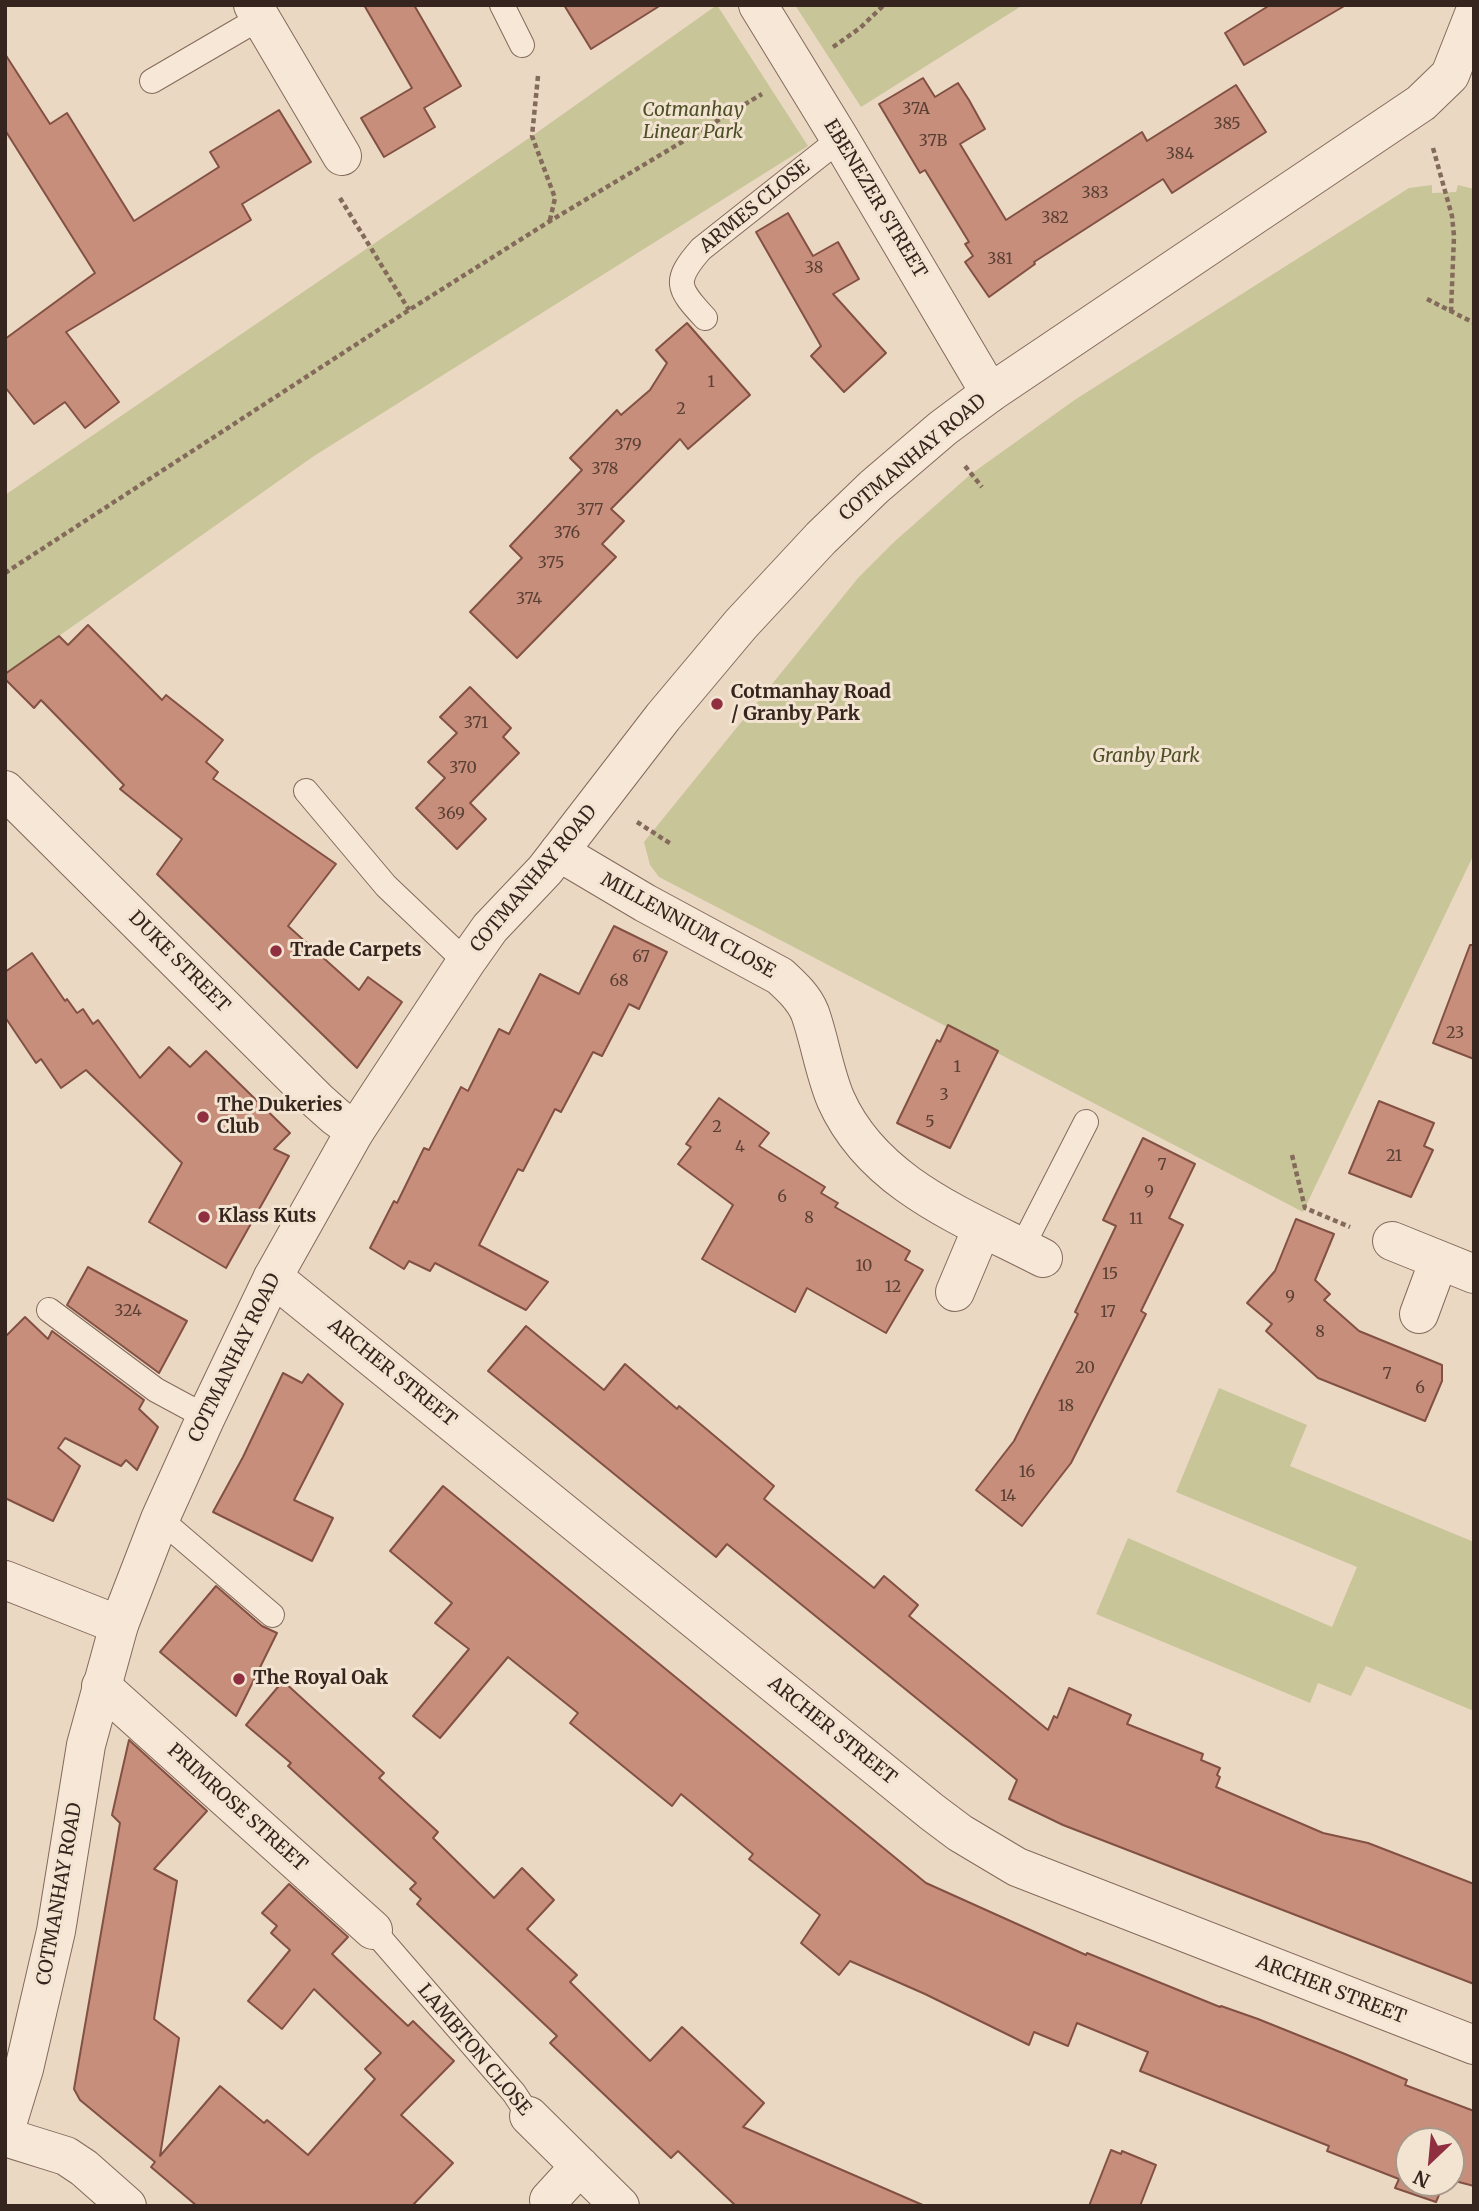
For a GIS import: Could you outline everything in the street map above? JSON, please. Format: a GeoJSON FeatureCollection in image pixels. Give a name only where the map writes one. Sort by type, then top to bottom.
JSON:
{"type":"FeatureCollection","features":[{"type":"Feature","properties":{"kind":"street","name":"EBENEZER STREET"},"geometry":{"type":"LineString","coordinates":[[758,5],[990,393]]}},
{"type":"Feature","properties":{"kind":"street"},"geometry":{"type":"LineString","coordinates":[[256,12],[342,156]]}},
{"type":"Feature","properties":{"kind":"street","name":"COTMANHAY ROAD"},"geometry":{"type":"LineString","coordinates":[[5,2131],[24,2069],[56,1931],[86,1745],[119,1625],[160,1519],[273,1277],[355,1131],[466,962],[490,928],[523,895],[559,852],[701,671],[821,538],[904,461],[990,393],[1421,103],[1462,84],[1474,14]]}},
{"type":"Feature","properties":{"kind":"street","name":"DUKE STREET"},"geometry":{"type":"LineString","coordinates":[[5,790],[318,1101],[355,1131]]}},
{"type":"Feature","properties":{"kind":"street","name":"MILLENNIUM CLOSE"},"geometry":{"type":"LineString","coordinates":[[559,852],[645,903],[780,976],[797,992],[809,1012],[836,1100],[868,1150],[905,1183],[982,1228],[1032,1253]]}},
{"type":"Feature","properties":{"kind":"street"},"geometry":{"type":"LineString","coordinates":[[956,1292],[982,1228]]}},
{"type":"Feature","properties":{"kind":"street"},"geometry":{"type":"LineString","coordinates":[[1392,1241],[1474,1274]]}},
{"type":"Feature","properties":{"kind":"street"},"geometry":{"type":"LineString","coordinates":[[1419,1314],[1439,1260]]}},
{"type":"Feature","properties":{"kind":"street","name":"ARCHER STREET"},"geometry":{"type":"LineString","coordinates":[[273,1277],[932,1812],[988,1851],[1042,1877],[1474,2045]]}},
{"type":"Feature","properties":{"kind":"street"},"geometry":{"type":"LineString","coordinates":[[5,1580],[119,1625]]}},
{"type":"Feature","properties":{"kind":"street","name":"PRIMROSE STREET"},"geometry":{"type":"LineString","coordinates":[[101,1686],[373,1930]]}},
{"type":"Feature","properties":{"kind":"street","name":"LAMBTON CLOSE"},"geometry":{"type":"LineString","coordinates":[[529,2116],[620,2206]]}},
{"type":"Feature","properties":{"kind":"street"},"geometry":{"type":"LineString","coordinates":[[5,2137],[66,2156],[127,2206]]}},
{"type":"Feature","properties":{"kind":"street"},"geometry":{"type":"LineString","coordinates":[[549,2200],[580,2166]]}},
{"type":"Feature","properties":{"kind":"lane"},"geometry":{"type":"LineString","coordinates":[[502,5],[522,45]]}},
{"type":"Feature","properties":{"kind":"lane"},"geometry":{"type":"LineString","coordinates":[[152,80],[256,12]]}},
{"type":"Feature","properties":{"kind":"lane","name":"ARMES CLOSE"},"geometry":{"type":"LineString","coordinates":[[705,318],[686,297],[681,281],[685,267],[701,249],[840,139]]}},
{"type":"Feature","properties":{"kind":"lane"},"geometry":{"type":"LineString","coordinates":[[306,791],[386,886],[466,962]]}},
{"type":"Feature","properties":{"kind":"lane"},"geometry":{"type":"LineString","coordinates":[[1032,1253],[1086,1122]]}},
{"type":"Feature","properties":{"kind":"lane"},"geometry":{"type":"LineString","coordinates":[[49,1310],[156,1390],[206,1417]]}},
{"type":"Feature","properties":{"kind":"lane"},"geometry":{"type":"LineString","coordinates":[[160,1519],[272,1615]]}},
{"type":"Feature","properties":{"kind":"lane","name":"LAMBTON CLOSE"},"geometry":{"type":"LineString","coordinates":[[373,1930],[514,2093],[529,2116]]}},
{"type":"Feature","properties":{"kind":"path"},"geometry":{"type":"LineString","coordinates":[[5,573],[550,221],[799,72],[860,27],[884,5]]}},
{"type":"Feature","properties":{"kind":"path"},"geometry":{"type":"LineString","coordinates":[[522,45],[538,76],[531,136],[555,198],[550,221]]}},
{"type":"Feature","properties":{"kind":"path"},"geometry":{"type":"LineString","coordinates":[[1421,103],[1452,216],[1454,236],[1451,311]]}},
{"type":"Feature","properties":{"kind":"path"},"geometry":{"type":"LineString","coordinates":[[342,156],[321,167],[409,310]]}},
{"type":"Feature","properties":{"kind":"path"},"geometry":{"type":"LineString","coordinates":[[1427,299],[1474,323]]}},
{"type":"Feature","properties":{"kind":"path"},"geometry":{"type":"LineString","coordinates":[[971,474],[982,487]]}},
{"type":"Feature","properties":{"kind":"path"},"geometry":{"type":"LineString","coordinates":[[651,832],[671,844]]}},
{"type":"Feature","properties":{"kind":"path"},"geometry":{"type":"LineString","coordinates":[[1292,1155],[1305,1208],[1392,1241]]}},
{"type":"Feature","properties":{"kind":"green space","name":"Cotmanhay Linear Park"},"geometry":{"type":"Polygon","coordinates":[[[717,5],[808,146],[314,456],[5,674],[5,495],[532,136],[717,5]]]}},
{"type":"Feature","properties":{"kind":"green space"},"geometry":{"type":"Polygon","coordinates":[[[795,5],[1023,5],[861,107],[795,5]]]}},
{"type":"Feature","properties":{"kind":"green space","name":"Granby Park"},"geometry":{"type":"Polygon","coordinates":[[[1432,185],[1432,193],[1456,192],[1458,185],[1474,189],[1474,854],[1303,1212],[659,877],[650,865],[644,842],[858,578],[894,542],[971,474],[1076,399],[1409,188],[1432,185]]]}},
{"type":"Feature","properties":{"kind":"green space"},"geometry":{"type":"Polygon","coordinates":[[[1219,1388],[1307,1425],[1290,1466],[1474,1542],[1474,1711],[1366,1666],[1351,1696],[1318,1683],[1310,1703],[1096,1614],[1128,1538],[1332,1627],[1357,1567],[1176,1492],[1219,1388]]]}},
{"type":"Feature","properties":{"kind":"building"},"geometry":{"type":"Polygon","coordinates":[[[364,5],[414,5],[461,86],[424,108],[435,127],[384,157],[361,118],[412,88],[364,5]]]}},
{"type":"Feature","properties":{"kind":"building"},"geometry":{"type":"Polygon","coordinates":[[[564,5],[661,5],[591,49],[564,5]]]}},
{"type":"Feature","properties":{"kind":"building"},"geometry":{"type":"Polygon","coordinates":[[[1270,5],[1346,5],[1244,65],[1225,33],[1270,5]]]}},
{"type":"Feature","properties":{"kind":"building"},"geometry":{"type":"Polygon","coordinates":[[[5,54],[50,124],[67,113],[134,221],[219,167],[210,152],[279,110],[311,162],[242,204],[251,220],[66,332],[119,402],[85,428],[65,402],[34,424],[5,387],[5,339],[95,273],[5,130],[5,54]]]}},
{"type":"Feature","properties":{"kind":"building"},"geometry":{"type":"Polygon","coordinates":[[[923,78],[935,97],[958,83],[969,100],[985,129],[960,144],[1006,220],[1142,132],[1147,141],[1236,85],[1266,132],[1172,193],[1163,179],[1034,262],[1035,264],[989,297],[965,262],[973,256],[965,244],[969,242],[925,170],[920,173],[879,104],[923,78]]]}},
{"type":"Feature","properties":{"kind":"building"},"geometry":{"type":"Polygon","coordinates":[[[788,213],[813,256],[838,242],[859,279],[833,294],[886,353],[844,392],[811,356],[821,346],[756,232],[788,213]]]}},
{"type":"Feature","properties":{"kind":"building"},"geometry":{"type":"Polygon","coordinates":[[[687,323],[750,395],[688,449],[680,439],[611,509],[624,521],[602,544],[616,557],[517,658],[470,612],[522,558],[510,546],[582,470],[570,458],[617,410],[621,415],[650,390],[667,363],[656,350],[687,323]]]}},
{"type":"Feature","properties":{"kind":"building"},"geometry":{"type":"Polygon","coordinates":[[[88,625],[162,700],[166,695],[223,740],[206,762],[218,772],[213,779],[336,864],[288,926],[359,990],[368,977],[402,1002],[357,1068],[157,874],[182,839],[120,789],[124,785],[41,700],[34,708],[5,679],[5,674],[59,636],[68,645],[88,625]]]}},
{"type":"Feature","properties":{"kind":"building"},"geometry":{"type":"Polygon","coordinates":[[[470,687],[511,728],[503,737],[519,753],[470,803],[486,819],[457,849],[416,808],[445,778],[428,762],[457,733],[440,717],[470,687]]]}},
{"type":"Feature","properties":{"kind":"building"},"geometry":{"type":"Polygon","coordinates":[[[614,926],[667,952],[639,1009],[629,1004],[602,1056],[593,1052],[561,1112],[555,1109],[523,1171],[518,1169],[479,1245],[548,1282],[526,1310],[435,1263],[430,1271],[409,1261],[404,1269],[370,1248],[394,1201],[397,1203],[424,1148],[429,1150],[461,1087],[468,1091],[499,1029],[509,1034],[540,974],[579,994],[614,926]]]}},
{"type":"Feature","properties":{"kind":"building"},"geometry":{"type":"Polygon","coordinates":[[[1470,945],[1474,945],[1474,1059],[1433,1043],[1470,945]]]}},
{"type":"Feature","properties":{"kind":"building"},"geometry":{"type":"Polygon","coordinates":[[[32,953],[65,1001],[67,999],[77,1013],[83,1009],[93,1024],[98,1020],[140,1078],[169,1047],[190,1067],[206,1051],[290,1133],[274,1149],[289,1156],[226,1268],[149,1222],[182,1163],[86,1070],[61,1088],[41,1059],[36,1063],[5,1017],[5,972],[32,953]]]}},
{"type":"Feature","properties":{"kind":"building"},"geometry":{"type":"Polygon","coordinates":[[[948,1025],[998,1051],[950,1148],[897,1123],[937,1040],[940,1042],[948,1025]]]}},
{"type":"Feature","properties":{"kind":"building"},"geometry":{"type":"Polygon","coordinates":[[[719,1098],[769,1133],[759,1146],[825,1187],[821,1193],[838,1203],[835,1207],[910,1251],[905,1260],[923,1270],[886,1333],[807,1288],[795,1312],[702,1259],[733,1205],[678,1164],[691,1147],[686,1144],[719,1098]]]}},
{"type":"Feature","properties":{"kind":"building"},"geometry":{"type":"Polygon","coordinates":[[[1379,1101],[1434,1123],[1424,1146],[1433,1150],[1411,1197],[1349,1173],[1379,1101]]]}},
{"type":"Feature","properties":{"kind":"building"},"geometry":{"type":"Polygon","coordinates":[[[1143,1138],[1195,1164],[1169,1218],[1183,1225],[1141,1311],[1146,1314],[1071,1463],[1022,1526],[976,1490],[1014,1441],[1078,1314],[1075,1312],[1116,1226],[1103,1220],[1143,1138]]]}},
{"type":"Feature","properties":{"kind":"building"},"geometry":{"type":"Polygon","coordinates":[[[1296,1219],[1334,1234],[1315,1280],[1330,1294],[1324,1300],[1359,1331],[1442,1365],[1442,1381],[1425,1421],[1318,1378],[1266,1331],[1272,1324],[1247,1303],[1275,1271],[1296,1219]]]}},
{"type":"Feature","properties":{"kind":"building"},"geometry":{"type":"Polygon","coordinates":[[[88,1267],[187,1321],[159,1373],[67,1305],[88,1267]]]}},
{"type":"Feature","properties":{"kind":"building"},"geometry":{"type":"Polygon","coordinates":[[[25,1317],[48,1339],[52,1331],[144,1400],[139,1409],[158,1427],[137,1470],[126,1460],[121,1466],[65,1438],[58,1448],[80,1466],[53,1521],[5,1498],[5,1337],[25,1317]]]}},
{"type":"Feature","properties":{"kind":"building"},"geometry":{"type":"Polygon","coordinates":[[[526,1326],[604,1390],[625,1364],[774,1486],[764,1499],[874,1588],[884,1576],[918,1605],[909,1616],[1048,1730],[1054,1716],[1057,1718],[1069,1688],[1131,1715],[1127,1724],[1203,1754],[1201,1760],[1220,1768],[1216,1787],[1323,1833],[1368,1843],[1474,1884],[1474,1984],[1063,1825],[1009,1799],[1017,1780],[727,1544],[716,1557],[488,1371],[526,1326]]]}},
{"type":"Feature","properties":{"kind":"building"},"geometry":{"type":"Polygon","coordinates":[[[283,1373],[302,1383],[308,1374],[343,1404],[294,1500],[333,1518],[312,1561],[213,1512],[283,1373]]]}},
{"type":"Feature","properties":{"kind":"building"},"geometry":{"type":"Polygon","coordinates":[[[443,1486],[926,1883],[1086,1955],[1087,1953],[1220,2007],[1258,2019],[1407,2080],[1405,2085],[1474,2111],[1474,2186],[1465,2184],[1465,2127],[1395,2127],[1395,2177],[1327,2151],[1329,2146],[1140,2071],[1148,2052],[1077,2023],[1068,2046],[1034,2032],[1029,2045],[850,1961],[839,1975],[801,1943],[820,1915],[749,1859],[753,1854],[681,1794],[672,1806],[570,1723],[578,1713],[508,1657],[440,1738],[413,1716],[469,1649],[435,1623],[452,1603],[390,1551],[443,1486]]]}},
{"type":"Feature","properties":{"kind":"building","name":"The Royal Oak"},"geometry":{"type":"Polygon","coordinates":[[[216,1586],[262,1626],[277,1633],[236,1716],[160,1652],[216,1586]]]}},
{"type":"Feature","properties":{"kind":"building"},"geometry":{"type":"Polygon","coordinates":[[[283,1681],[384,1773],[379,1778],[438,1832],[433,1838],[494,1898],[522,1868],[554,1900],[527,1929],[577,1975],[570,1982],[650,2061],[682,2027],[764,2103],[743,2127],[925,2206],[736,2206],[678,2151],[671,2158],[550,2043],[557,2036],[417,1904],[421,1899],[410,1889],[416,1883],[288,1766],[291,1763],[246,1725],[283,1681]]]}},
{"type":"Feature","properties":{"kind":"building"},"geometry":{"type":"Polygon","coordinates":[[[129,1740],[207,1811],[154,1869],[177,1881],[154,2019],[179,2038],[160,2156],[220,2086],[264,2123],[267,2120],[308,2155],[375,2079],[365,2069],[381,2053],[314,1989],[282,2029],[248,2001],[290,1950],[271,1933],[277,1926],[262,1913],[289,1884],[348,1937],[332,1954],[408,2026],[413,2021],[454,2061],[401,2115],[453,2163],[412,2206],[197,2206],[151,2167],[155,2162],[80,2100],[74,2089],[120,1823],[112,1815],[129,1740]]]}},
{"type":"Feature","properties":{"kind":"building"},"geometry":{"type":"Polygon","coordinates":[[[1111,2150],[1121,2154],[1122,2151],[1156,2165],[1140,2206],[1089,2206],[1111,2150]]]}},
{"type":"Feature","properties":{"kind":"building"},"geometry":{"type":"Polygon","coordinates":[[[1421,2197],[1438,2197],[1436,2202],[1421,2197]]]}},
{"type":"Feature","properties":{"kind":"place","name":"Cotmanhay Road / Granby Park"},"geometry":{"type":"Point","coordinates":[717,704]}},
{"type":"Feature","properties":{"kind":"place","name":"Trade Carpets"},"geometry":{"type":"Point","coordinates":[276,951]}},
{"type":"Feature","properties":{"kind":"place","name":"The Dukeries Club"},"geometry":{"type":"Point","coordinates":[203,1117]}},
{"type":"Feature","properties":{"kind":"place","name":"Klass Kuts"},"geometry":{"type":"Point","coordinates":[204,1217]}},
{"type":"Feature","properties":{"kind":"place","name":"The Royal Oak"},"geometry":{"type":"Point","coordinates":[239,1679]}}]}
